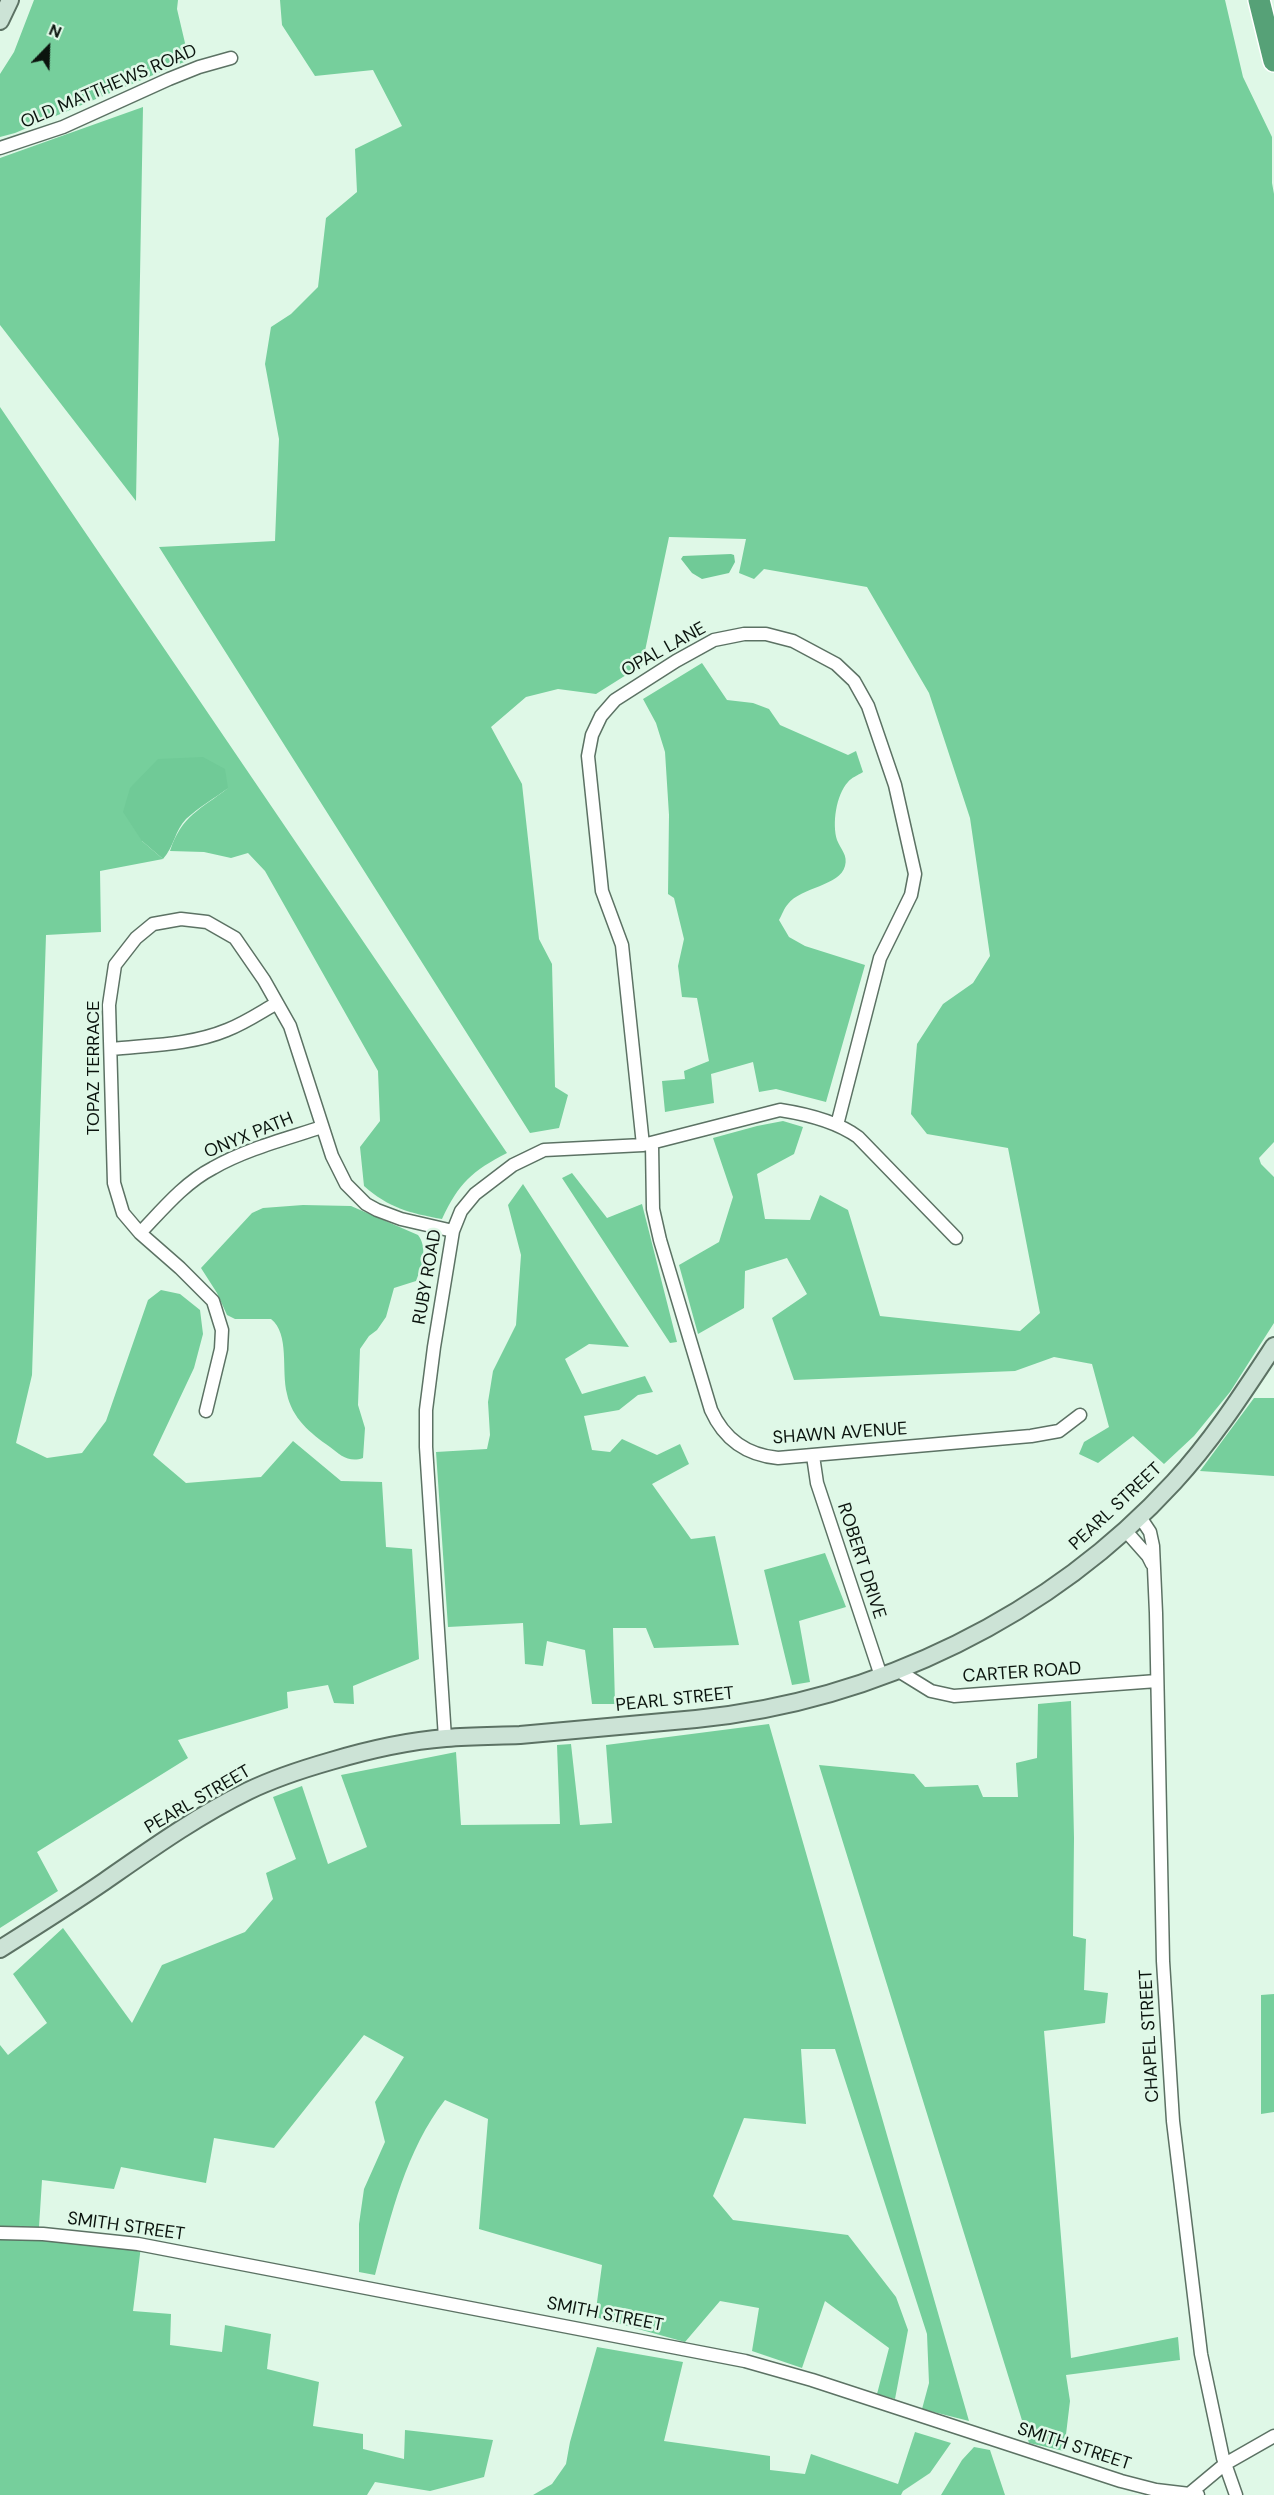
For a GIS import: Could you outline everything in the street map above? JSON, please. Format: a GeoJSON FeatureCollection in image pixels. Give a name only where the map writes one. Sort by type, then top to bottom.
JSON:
{"type":"FeatureCollection","features":[{"type":"Feature","properties":{"kind":"highway"},"geometry":{"type":"LineString","coordinates":[[1259,0],[1274,61]]}},
{"type":"Feature","properties":{"kind":"main road"},"geometry":{"type":"LineString","coordinates":[[0,21],[10,0]]}},
{"type":"Feature","properties":{"kind":"main road","name":"PEARL STREET"},"geometry":{"type":"LineString","coordinates":[[0,1950],[176,1832],[251,1790],[304,1769],[363,1752],[445,1738],[518,1735],[734,1714],[815,1697],[881,1676],[960,1643],[1013,1613],[1065,1578],[1140,1517],[1203,1447],[1274,1346]]}},
{"type":"Feature","properties":{"kind":"street","name":"OLD MATTHEWS ROAD"},"geometry":{"type":"LineString","coordinates":[[0,148],[63,127],[169,79],[231,58]]}},
{"type":"Feature","properties":{"kind":"street","name":"OPAL LANE"},"geometry":{"type":"LineString","coordinates":[[648,1144],[622,945],[602,891],[588,756],[592,735],[601,716],[621,695],[714,640],[744,634],[766,634],[793,641],[836,664],[854,681],[868,706],[895,785],[915,873],[911,896],[880,958],[837,1125]]}},
{"type":"Feature","properties":{"kind":"street","name":"TOPAZ TERRACE"},"geometry":{"type":"LineString","coordinates":[[206,1411],[221,1349],[222,1330],[213,1301],[140,1233],[123,1213],[114,1184],[109,1005],[115,965],[136,938],[153,924],[182,919],[207,922],[235,938],[290,1026],[332,1156],[346,1184],[366,1203],[401,1219],[453,1231]]}},
{"type":"Feature","properties":{"kind":"street"},"geometry":{"type":"LineString","coordinates":[[112,1049],[190,1041],[209,1036],[245,1022],[277,1003]]}},
{"type":"Feature","properties":{"kind":"street","name":"RUBY ROAD"},"geometry":{"type":"LineString","coordinates":[[445,1738],[426,1421],[434,1345],[453,1231],[461,1211],[475,1194],[513,1165],[536,1153],[552,1148],[648,1144],[755,1114],[780,1110],[800,1113],[837,1125],[858,1137],[956,1238]]}},
{"type":"Feature","properties":{"kind":"street","name":"ONYX PATH"},"geometry":{"type":"LineString","coordinates":[[140,1233],[177,1194],[212,1168],[322,1127]]}},
{"type":"Feature","properties":{"kind":"street","name":"SHAWN AVENUE"},"geometry":{"type":"LineString","coordinates":[[648,1144],[653,1209],[660,1240],[711,1410],[716,1422],[732,1441],[753,1454],[778,1458],[813,1456],[1045,1434],[1059,1431],[1080,1415]]}},
{"type":"Feature","properties":{"kind":"street","name":"ROBERT DRIVE"},"geometry":{"type":"LineString","coordinates":[[813,1456],[817,1483],[881,1676]]}},
{"type":"Feature","properties":{"kind":"street","name":"CHAPEL STREET"},"geometry":{"type":"LineString","coordinates":[[1140,1517],[1150,1532],[1153,1568],[1164,1982],[1173,2121],[1201,2354],[1212,2413],[1236,2495]]}},
{"type":"Feature","properties":{"kind":"street"},"geometry":{"type":"LineString","coordinates":[[1125,1530],[1148,1556],[1153,1568]]}},
{"type":"Feature","properties":{"kind":"street","name":"CARTER ROAD"},"geometry":{"type":"LineString","coordinates":[[897,1670],[931,1691],[954,1696],[1156,1681]]}},
{"type":"Feature","properties":{"kind":"street","name":"SMITH STREET"},"geometry":{"type":"LineString","coordinates":[[0,2234],[43,2234],[138,2244],[745,2361],[812,2380],[1121,2481],[1156,2490],[1194,2494],[1226,2464],[1274,2436]]}},
{"type":"Feature","properties":{"kind":"shaded area"},"geometry":{"type":"Polygon","coordinates":[[[34,0],[178,0],[177,9],[189,60],[15,133],[0,137],[0,74],[14,52],[34,0]]]}},
{"type":"Feature","properties":{"kind":"shaded area"},"geometry":{"type":"Polygon","coordinates":[[[280,0],[1225,0],[1243,77],[1272,137],[1274,194],[1274,1142],[1259,1158],[1261,1164],[1274,1177],[1274,1323],[1230,1392],[1194,1436],[1164,1464],[1133,1436],[1098,1463],[1079,1454],[1084,1442],[1109,1427],[1092,1364],[1054,1357],[1015,1371],[794,1380],[772,1318],[807,1294],[787,1258],[745,1271],[744,1308],[698,1334],[679,1265],[719,1242],[733,1197],[713,1138],[783,1121],[803,1127],[794,1154],[757,1174],[765,1219],[810,1220],[820,1195],[848,1210],[880,1316],[1020,1331],[1040,1313],[1008,1148],[927,1134],[911,1114],[917,1044],[943,1004],[973,983],[990,956],[970,818],[929,693],[867,587],[764,569],[754,579],[739,573],[746,539],[669,537],[642,665],[596,694],[558,689],[526,697],[491,727],[522,784],[539,939],[552,964],[555,1087],[568,1095],[559,1128],[530,1133],[159,547],[275,541],[279,439],[265,364],[271,327],[291,314],[318,287],[326,218],[357,192],[355,149],[402,126],[373,70],[315,76],[282,25],[280,0]]]}},
{"type":"Feature","properties":{"kind":"shaded area"},"geometry":{"type":"Polygon","coordinates":[[[143,107],[136,501],[0,325],[0,158],[143,107]]]}},
{"type":"Feature","properties":{"kind":"shaded area"},"geometry":{"type":"Polygon","coordinates":[[[0,407],[507,1153],[484,1166],[468,1179],[454,1196],[442,1219],[391,1205],[364,1186],[360,1147],[380,1121],[378,1071],[265,871],[248,853],[231,858],[204,852],[170,851],[186,821],[228,788],[142,841],[163,859],[100,871],[101,932],[46,935],[32,1375],[16,1443],[47,1458],[82,1453],[106,1421],[148,1300],[161,1290],[180,1294],[200,1310],[203,1334],[194,1368],[153,1455],[186,1483],[261,1477],[293,1441],[341,1481],[382,1482],[386,1547],[412,1549],[419,1659],[353,1686],[354,1704],[334,1703],[328,1685],[287,1692],[288,1708],[178,1740],[188,1758],[37,1852],[58,1891],[0,1928],[0,407]]]}},
{"type":"Feature","properties":{"kind":"shaded area"},"geometry":{"type":"Polygon","coordinates":[[[734,555],[735,562],[729,573],[702,579],[692,573],[681,559],[683,556],[734,555]]]}},
{"type":"Feature","properties":{"kind":"shaded area"},"geometry":{"type":"Polygon","coordinates":[[[702,663],[727,700],[753,703],[769,709],[780,725],[848,755],[856,751],[863,772],[851,779],[844,788],[836,810],[837,840],[846,859],[842,873],[794,898],[779,920],[789,937],[805,946],[865,965],[826,1102],[776,1089],[759,1092],[753,1062],[711,1074],[714,1103],[665,1112],[662,1081],[685,1079],[684,1071],[709,1061],[697,998],[682,997],[678,966],[684,939],[674,898],[668,894],[669,815],[665,752],[656,723],[643,699],[702,663]]]}},
{"type":"Feature","properties":{"kind":"shaded area"},"geometry":{"type":"Polygon","coordinates":[[[203,757],[225,769],[228,788],[186,819],[163,859],[142,841],[123,812],[130,788],[158,759],[203,757]]]}},
{"type":"Feature","properties":{"kind":"shaded area"},"geometry":{"type":"Polygon","coordinates":[[[572,1173],[607,1218],[642,1204],[677,1342],[670,1343],[562,1178],[572,1173]]]}},
{"type":"Feature","properties":{"kind":"shaded area"},"geometry":{"type":"Polygon","coordinates":[[[523,1184],[629,1347],[589,1344],[565,1359],[582,1394],[645,1376],[653,1392],[638,1395],[619,1410],[584,1416],[592,1450],[610,1452],[622,1439],[657,1455],[680,1444],[689,1464],[652,1484],[691,1539],[715,1536],[739,1645],[654,1648],[646,1628],[613,1628],[615,1704],[592,1704],[585,1650],[547,1641],[543,1666],[525,1664],[523,1623],[448,1627],[436,1452],[487,1449],[490,1435],[488,1402],[493,1371],[516,1325],[521,1255],[508,1205],[523,1184]]]}},
{"type":"Feature","properties":{"kind":"shaded area"},"geometry":{"type":"Polygon","coordinates":[[[303,1205],[351,1206],[418,1235],[423,1246],[422,1263],[416,1281],[394,1288],[386,1317],[360,1349],[358,1405],[365,1428],[363,1458],[353,1460],[337,1453],[303,1424],[289,1403],[285,1385],[283,1343],[277,1326],[271,1319],[235,1319],[227,1315],[217,1293],[201,1268],[252,1213],[263,1208],[303,1205]]]}},
{"type":"Feature","properties":{"kind":"shaded area"},"geometry":{"type":"Polygon","coordinates":[[[1254,1398],[1274,1398],[1274,1476],[1200,1471],[1254,1398]]]}},
{"type":"Feature","properties":{"kind":"shaded area"},"geometry":{"type":"Polygon","coordinates":[[[825,1553],[846,1607],[799,1621],[810,1682],[792,1685],[764,1570],[825,1553]]]}},
{"type":"Feature","properties":{"kind":"shaded area"},"geometry":{"type":"Polygon","coordinates":[[[1071,1701],[1074,1838],[1073,1936],[1086,1939],[1084,1990],[1108,1993],[1105,2023],[1044,2031],[1071,2358],[1178,2337],[1180,2360],[1066,2375],[1070,2401],[1064,2451],[1029,2443],[819,1765],[914,1774],[925,1787],[978,1785],[983,1797],[1018,1797],[1016,1763],[1037,1758],[1038,1704],[1071,1701]]]}},
{"type":"Feature","properties":{"kind":"shaded area"},"geometry":{"type":"Polygon","coordinates":[[[769,1724],[969,2421],[922,2409],[929,2383],[927,2334],[835,2049],[801,2049],[806,2124],[744,2118],[713,2196],[733,2220],[848,2235],[896,2297],[908,2330],[895,2399],[877,2394],[889,2348],[825,2301],[802,2368],[752,2351],[759,2308],[720,2301],[685,2342],[595,2317],[602,2265],[479,2229],[488,2119],[445,2100],[431,2119],[420,2140],[401,2184],[375,2275],[359,2272],[359,2224],[364,2189],[385,2142],[375,2102],[404,2057],[364,2035],[274,2148],[214,2138],[206,2183],[121,2167],[114,2189],[42,2180],[39,2227],[0,2226],[0,2045],[8,2055],[47,2023],[13,1974],[63,1928],[132,2023],[162,1965],[245,1932],[273,1899],[266,1873],[296,1859],[273,1797],[302,1786],[328,1864],[367,1847],[341,1775],[456,1752],[461,1825],[560,1824],[557,1745],[571,1744],[580,1825],[612,1823],[606,1745],[769,1724]]]}},
{"type":"Feature","properties":{"kind":"shaded area"},"geometry":{"type":"Polygon","coordinates":[[[1274,1994],[1274,2112],[1261,2114],[1261,1995],[1274,1994]]]}},
{"type":"Feature","properties":{"kind":"shaded area"},"geometry":{"type":"Polygon","coordinates":[[[0,2235],[141,2246],[133,2311],[171,2314],[170,2345],[222,2352],[225,2325],[271,2334],[267,2369],[319,2382],[313,2426],[363,2434],[363,2449],[404,2459],[405,2430],[493,2440],[484,2477],[430,2491],[375,2482],[367,2495],[0,2495],[0,2235]]]}},
{"type":"Feature","properties":{"kind":"shaded area"},"geometry":{"type":"Polygon","coordinates":[[[597,2347],[683,2362],[664,2441],[770,2456],[770,2470],[805,2474],[811,2454],[898,2484],[915,2432],[951,2443],[930,2473],[903,2491],[901,2495],[533,2495],[552,2484],[566,2464],[597,2347]]]}},
{"type":"Feature","properties":{"kind":"shaded area"},"geometry":{"type":"Polygon","coordinates":[[[974,2447],[990,2450],[1005,2495],[941,2495],[962,2460],[974,2447]]]}}]}
